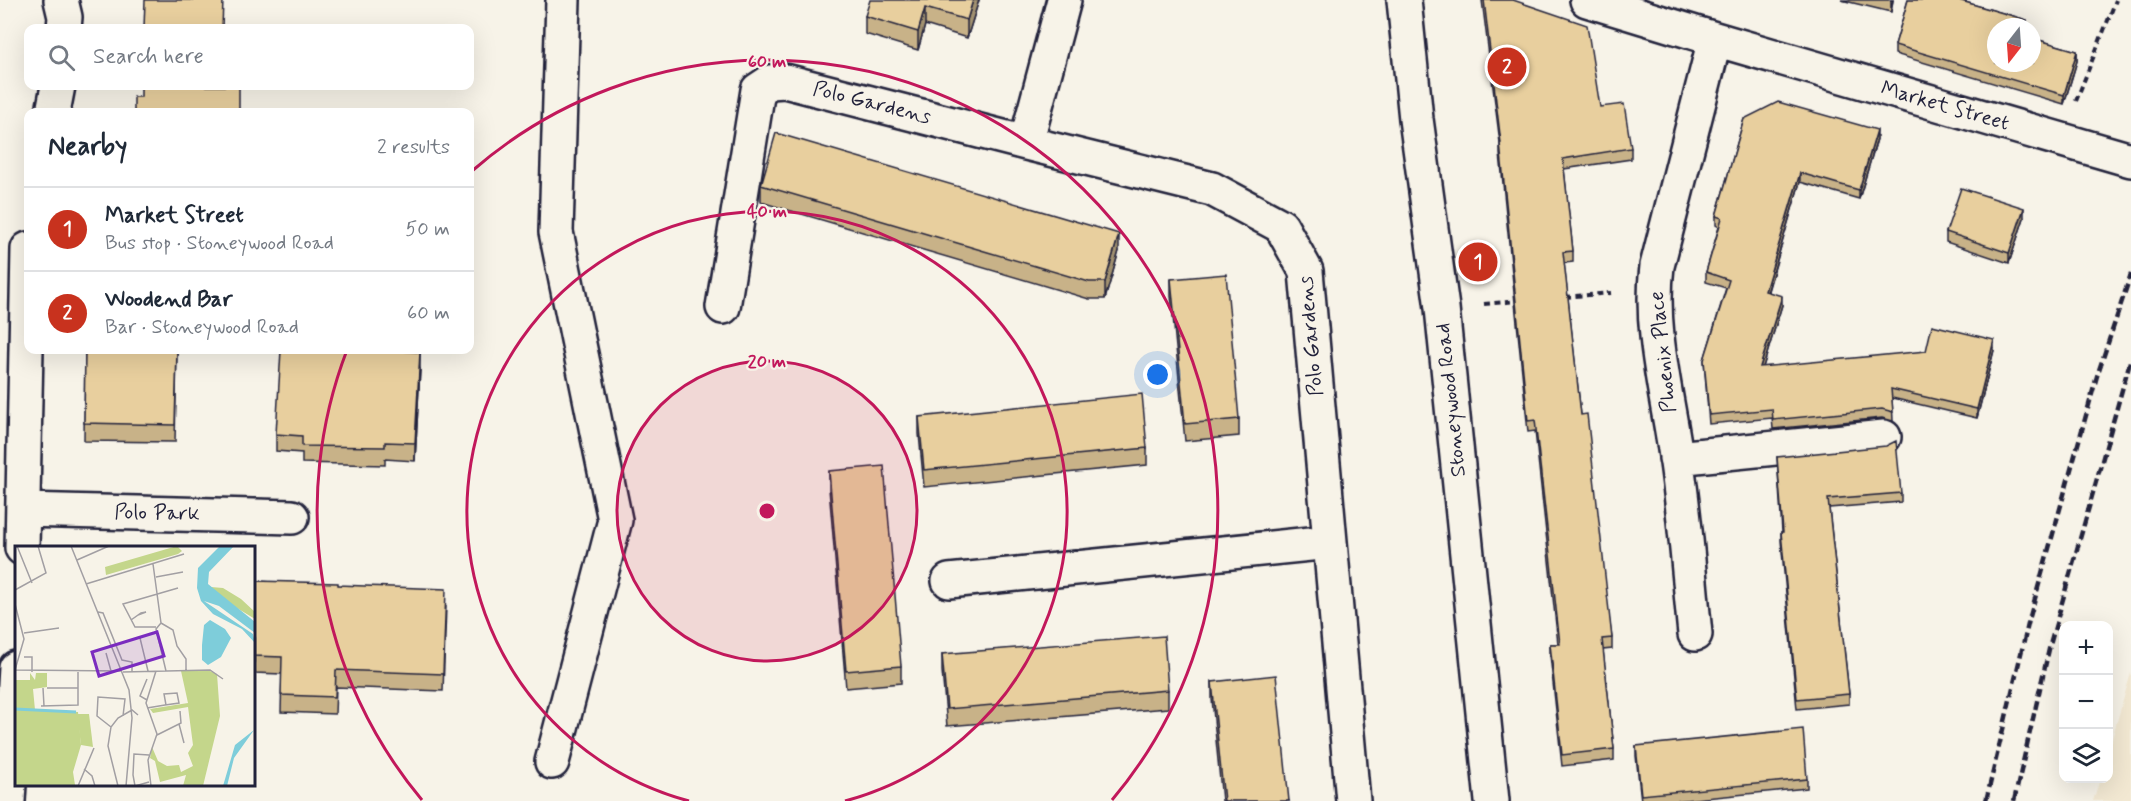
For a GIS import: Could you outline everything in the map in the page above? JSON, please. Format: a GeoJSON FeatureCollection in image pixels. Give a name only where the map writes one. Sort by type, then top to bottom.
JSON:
{"type":"FeatureCollection","features":[{"type":"Feature","properties":{"kind":"street"},"geometry":{"type":"LineString","coordinates":[[61,0],[64,24]]}},
{"type":"Feature","properties":{"kind":"street"},"geometry":{"type":"LineString","coordinates":[[552,762],[615,520],[556,232],[563,0]]}},
{"type":"Feature","properties":{"kind":"street"},"geometry":{"type":"LineString","coordinates":[[1026,143],[1064,0]]}},
{"type":"Feature","properties":{"kind":"street","name":"Stoneywood Road"},"geometry":{"type":"LineString","coordinates":[[1404,0],[1416,119],[1442,308],[1492,801]]}},
{"type":"Feature","properties":{"kind":"street","name":"Market Street"},"geometry":{"type":"LineString","coordinates":[[1587,0],[2131,160]]}},
{"type":"Feature","properties":{"kind":"street","name":"Phoenix Place"},"geometry":{"type":"LineString","coordinates":[[1695,634],[1676,458],[1660,362],[1654,289],[1657,266],[1715,39]]}},
{"type":"Feature","properties":{"kind":"street","name":"Polo Gardens"},"geometry":{"type":"LineString","coordinates":[[723,307],[758,90],[770,82],[785,81],[1212,189],[1281,226],[1305,271],[1353,801]]}},
{"type":"Feature","properties":{"kind":"street"},"geometry":{"type":"LineString","coordinates":[[54,108],[57,90]]}},
{"type":"Feature","properties":{"kind":"street"},"geometry":{"type":"LineString","coordinates":[[22,546],[26,354]]}},
{"type":"Feature","properties":{"kind":"street"},"geometry":{"type":"LineString","coordinates":[[1676,458],[1884,437]]}},
{"type":"Feature","properties":{"kind":"street","name":"Polo Park"},"geometry":{"type":"LineString","coordinates":[[23,510],[292,517]]}},
{"type":"Feature","properties":{"kind":"street"},"geometry":{"type":"LineString","coordinates":[[949,581],[1330,542]]}},
{"type":"Feature","properties":{"kind":"street"},"geometry":{"type":"LineString","coordinates":[[8,801],[15,685]]}},
{"type":"Feature","properties":{"kind":"path"},"geometry":{"type":"LineString","coordinates":[[2065,141],[2116,0]]}},
{"type":"Feature","properties":{"kind":"path"},"geometry":{"type":"LineString","coordinates":[[1560,297],[1654,289]]}},
{"type":"Feature","properties":{"kind":"path"},"geometry":{"type":"LineString","coordinates":[[1442,308],[1524,301]]}},
{"type":"Feature","properties":{"kind":"shaded area"},"geometry":{"type":"Polygon","coordinates":[[[2131,673],[2131,801],[2093,801],[2099,783],[2113,783],[2113,735],[2131,673]]]}},
{"type":"Feature","properties":{"kind":"building"},"geometry":{"type":"Polygon","coordinates":[[[145,0],[223,0],[222,24],[144,24],[145,0]]]}},
{"type":"Feature","properties":{"kind":"building"},"geometry":{"type":"Polygon","coordinates":[[[870,0],[973,0],[967,20],[925,8],[918,32],[865,16],[870,0]]]}},
{"type":"Feature","properties":{"kind":"building"},"geometry":{"type":"Polygon","coordinates":[[[1484,0],[1513,0],[1587,25],[1600,107],[1624,104],[1631,148],[1563,159],[1573,251],[1563,252],[1581,415],[1587,414],[1612,638],[1602,639],[1614,749],[1562,755],[1550,644],[1560,644],[1535,420],[1528,421],[1501,143],[1484,0]]]}},
{"type":"Feature","properties":{"kind":"building"},"geometry":{"type":"Polygon","coordinates":[[[1908,0],[1958,0],[2020,18],[1987,18],[1987,72],[2041,72],[2041,41],[2077,51],[2064,95],[1895,45],[1908,0]]]}},
{"type":"Feature","properties":{"kind":"building"},"geometry":{"type":"Polygon","coordinates":[[[141,90],[239,90],[239,108],[134,108],[134,97],[141,97],[141,90]]]}},
{"type":"Feature","properties":{"kind":"building"},"geometry":{"type":"Polygon","coordinates":[[[1778,102],[1877,130],[1859,190],[1800,173],[1765,291],[1782,296],[1760,367],[1926,351],[1932,325],[1994,340],[1977,409],[1891,389],[1893,412],[1882,409],[1773,420],[1772,409],[1709,415],[1704,360],[1729,280],[1706,272],[1722,218],[1716,216],[1744,119],[1778,102]]]}},
{"type":"Feature","properties":{"kind":"building"},"geometry":{"type":"Polygon","coordinates":[[[776,133],[1119,234],[1105,282],[1089,282],[761,185],[776,133]]]}},
{"type":"Feature","properties":{"kind":"building"},"geometry":{"type":"Polygon","coordinates":[[[1961,188],[2024,208],[2009,253],[1946,232],[1961,188]]]}},
{"type":"Feature","properties":{"kind":"building"},"geometry":{"type":"Polygon","coordinates":[[[1226,274],[1239,419],[1185,424],[1171,279],[1226,274]]]}},
{"type":"Feature","properties":{"kind":"building"},"geometry":{"type":"Polygon","coordinates":[[[85,354],[177,354],[175,425],[84,423],[85,354]]]}},
{"type":"Feature","properties":{"kind":"building"},"geometry":{"type":"Polygon","coordinates":[[[281,354],[420,354],[415,443],[385,442],[385,447],[302,446],[302,436],[276,434],[281,354]]]}},
{"type":"Feature","properties":{"kind":"building"},"geometry":{"type":"Polygon","coordinates":[[[1142,394],[1147,448],[924,470],[919,417],[1142,394]]]}},
{"type":"Feature","properties":{"kind":"building"},"geometry":{"type":"Polygon","coordinates":[[[1896,441],[1901,493],[1828,499],[1849,694],[1797,699],[1781,532],[1783,532],[1777,457],[1886,446],[1896,441]]]}},
{"type":"Feature","properties":{"kind":"building"},"geometry":{"type":"Polygon","coordinates":[[[884,466],[901,666],[846,671],[829,471],[884,466]]]}},
{"type":"Feature","properties":{"kind":"building"},"geometry":{"type":"Polygon","coordinates":[[[255,581],[446,589],[443,674],[336,670],[335,697],[281,695],[282,657],[255,656],[255,581]]]}},
{"type":"Feature","properties":{"kind":"building"},"geometry":{"type":"Polygon","coordinates":[[[1164,636],[1168,690],[947,709],[942,654],[1164,636]]]}},
{"type":"Feature","properties":{"kind":"building"},"geometry":{"type":"Polygon","coordinates":[[[1276,675],[1289,801],[1224,801],[1212,682],[1276,675]]]}},
{"type":"Feature","properties":{"kind":"building"},"geometry":{"type":"Polygon","coordinates":[[[1803,729],[1807,779],[1641,795],[1636,746],[1803,729]]]}},
{"type":"Feature","properties":{"kind":"railway"},"geometry":{"type":"LineString","coordinates":[[1986,801],[2029,620],[2097,376],[2131,274]]}},
{"type":"Feature","properties":{"kind":"railway"},"geometry":{"type":"LineString","coordinates":[[2014,801],[2050,645],[2131,358]]}},
{"type":"Feature","properties":{"kind":"place","name":"Woodend Bar"},"geometry":{"type":"Point","coordinates":[1507,67]}},
{"type":"Feature","properties":{"kind":"place","name":"Market Street"},"geometry":{"type":"Point","coordinates":[1478,262]}}]}
